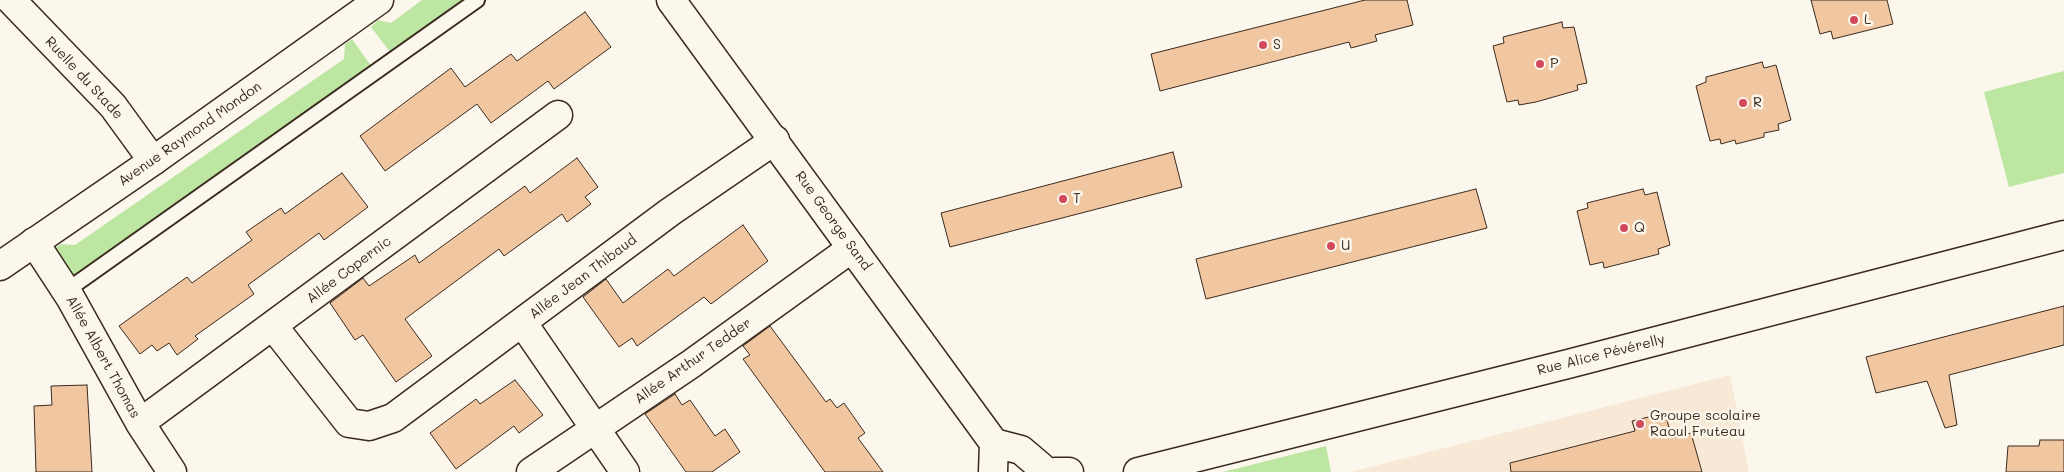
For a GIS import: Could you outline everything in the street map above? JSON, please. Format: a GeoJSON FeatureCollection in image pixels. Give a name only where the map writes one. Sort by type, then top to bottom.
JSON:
{"type":"FeatureCollection","features":[{"type":"Feature","properties":{"kind":"street","name":"Ruelle du Stade"},"geometry":{"type":"LineString","coordinates":[[11,0],[113,106],[153,161]]}},
{"type":"Feature","properties":{"kind":"street","name":"Avenue Raymond Mondon"},"geometry":{"type":"LineString","coordinates":[[0,266],[153,161],[379,0]]}},
{"type":"Feature","properties":{"kind":"street","name":"Rue George Sand"},"geometry":{"type":"LineString","coordinates":[[671,0],[775,140],[994,444]]}},
{"type":"Feature","properties":{"kind":"street","name":"Allée Copernic"},"geometry":{"type":"LineString","coordinates":[[140,423],[558,115]]}},
{"type":"Feature","properties":{"kind":"street","name":"Allée Jean Thibaud"},"geometry":{"type":"LineString","coordinates":[[273,326],[350,423],[369,426],[394,418],[693,196],[775,140]]}},
{"type":"Feature","properties":{"kind":"street","name":"Rue Alice Pévérelly"},"geometry":{"type":"LineString","coordinates":[[1138,472],[1568,364],[2064,235]]}},
{"type":"Feature","properties":{"kind":"street","name":"Allée Albert Thomas"},"geometry":{"type":"LineString","coordinates":[[34,242],[66,291],[140,423],[172,472]]}},
{"type":"Feature","properties":{"kind":"street","name":"Allée Arthur Tedder"},"geometry":{"type":"LineString","coordinates":[[531,472],[691,364],[852,248]]}},
{"type":"Feature","properties":{"kind":"street"},"geometry":{"type":"LineString","coordinates":[[522,322],[626,472]]}},
{"type":"Feature","properties":{"kind":"street"},"geometry":{"type":"LineString","coordinates":[[993,472],[994,444],[1021,450],[1042,471],[1069,472]]}},
{"type":"Feature","properties":{"kind":"lane"},"geometry":{"type":"LineString","coordinates":[[66,291],[478,0]]}},
{"type":"Feature","properties":{"kind":"shaded area","name":"Groupe scolaire Raoul Fruteau"},"geometry":{"type":"Polygon","coordinates":[[[1730,375],[1749,472],[1351,472],[1730,375]]]}},
{"type":"Feature","properties":{"kind":"green space"},"geometry":{"type":"Polygon","coordinates":[[[422,0],[464,0],[390,52],[371,27],[378,20],[391,23],[422,0]]]}},
{"type":"Feature","properties":{"kind":"green space"},"geometry":{"type":"Polygon","coordinates":[[[352,39],[372,67],[73,280],[52,250],[61,244],[75,245],[344,59],[345,44],[352,39]]]}},
{"type":"Feature","properties":{"kind":"green space"},"geometry":{"type":"Polygon","coordinates":[[[2064,71],[2064,173],[2009,187],[1984,92],[2064,71]]]}},
{"type":"Feature","properties":{"kind":"green space"},"geometry":{"type":"Polygon","coordinates":[[[1326,446],[1331,472],[1223,472],[1326,446]]]}},
{"type":"Feature","properties":{"kind":"building","name":"S"},"geometry":{"type":"Polygon","coordinates":[[[1365,0],[1407,0],[1413,25],[1375,35],[1377,41],[1351,48],[1349,42],[1160,91],[1151,54],[1365,0]]]}},
{"type":"Feature","properties":{"kind":"building","name":"L"},"geometry":{"type":"Polygon","coordinates":[[[1811,0],[1887,0],[1893,24],[1833,39],[1831,31],[1820,34],[1811,0]]]}},
{"type":"Feature","properties":{"kind":"building"},"geometry":{"type":"Polygon","coordinates":[[[585,12],[611,47],[554,89],[548,81],[491,123],[477,104],[385,171],[360,136],[451,68],[465,87],[511,54],[517,61],[585,12]]]}},
{"type":"Feature","properties":{"kind":"building","name":"P"},"geometry":{"type":"Polygon","coordinates":[[[1562,22],[1563,28],[1574,27],[1587,83],[1577,85],[1578,90],[1536,102],[1519,105],[1518,100],[1507,102],[1493,46],[1504,43],[1503,37],[1562,22]]]}},
{"type":"Feature","properties":{"kind":"building","name":"R"},"geometry":{"type":"Polygon","coordinates":[[[1762,62],[1764,68],[1776,65],[1791,120],[1778,124],[1779,130],[1764,133],[1764,137],[1736,144],[1735,140],[1721,144],[1720,139],[1710,141],[1696,86],[1706,82],[1706,77],[1762,62]]]}},
{"type":"Feature","properties":{"kind":"building","name":"T"},"geometry":{"type":"Polygon","coordinates":[[[1173,152],[1182,187],[950,247],[941,213],[1173,152]]]}},
{"type":"Feature","properties":{"kind":"building"},"geometry":{"type":"Polygon","coordinates":[[[577,158],[598,187],[585,197],[591,204],[567,222],[562,214],[504,256],[499,249],[405,319],[432,356],[396,382],[363,335],[355,340],[330,303],[363,278],[369,286],[415,255],[419,263],[525,186],[530,193],[577,158]]]}},
{"type":"Feature","properties":{"kind":"building"},"geometry":{"type":"Polygon","coordinates":[[[342,173],[368,207],[324,240],[319,233],[248,285],[254,294],[195,336],[198,339],[177,355],[169,343],[157,351],[152,345],[140,354],[119,326],[187,277],[192,283],[252,240],[246,232],[281,208],[285,214],[342,173]]]}},
{"type":"Feature","properties":{"kind":"building","name":"U"},"geometry":{"type":"Polygon","coordinates":[[[1476,189],[1487,228],[1206,299],[1196,259],[1476,189]]]}},
{"type":"Feature","properties":{"kind":"building","name":"Q"},"geometry":{"type":"Polygon","coordinates":[[[1643,189],[1645,195],[1657,192],[1670,245],[1658,249],[1659,254],[1604,268],[1603,262],[1590,265],[1577,211],[1588,208],[1587,203],[1643,189]]]}},
{"type":"Feature","properties":{"kind":"building"},"geometry":{"type":"Polygon","coordinates":[[[743,225],[768,261],[711,304],[704,297],[637,346],[632,338],[619,347],[583,297],[606,279],[623,303],[668,269],[674,276],[743,225]]]}},
{"type":"Feature","properties":{"kind":"building"},"geometry":{"type":"Polygon","coordinates":[[[2064,306],[2064,345],[1949,375],[1957,425],[1945,428],[1927,381],[1876,393],[1866,357],[2064,306]]]}},
{"type":"Feature","properties":{"kind":"building"},"geometry":{"type":"Polygon","coordinates":[[[770,326],[826,402],[830,399],[837,408],[844,403],[865,433],[858,438],[883,472],[825,472],[743,359],[750,355],[743,346],[770,326]]]}},
{"type":"Feature","properties":{"kind":"building"},"geometry":{"type":"Polygon","coordinates":[[[515,380],[543,415],[519,433],[514,426],[456,469],[430,433],[476,399],[480,404],[515,380]]]}},
{"type":"Feature","properties":{"kind":"building"},"geometry":{"type":"Polygon","coordinates":[[[87,385],[92,472],[36,472],[34,406],[52,405],[51,386],[87,385]]]}},
{"type":"Feature","properties":{"kind":"building"},"geometry":{"type":"Polygon","coordinates":[[[675,394],[682,405],[690,400],[715,436],[725,429],[740,452],[712,472],[686,472],[645,414],[675,394]]]}},
{"type":"Feature","properties":{"kind":"building"},"geometry":{"type":"Polygon","coordinates":[[[1665,413],[1672,438],[1691,433],[1702,472],[1511,472],[1510,463],[1635,431],[1632,421],[1665,413]]]}},
{"type":"Feature","properties":{"kind":"building"},"geometry":{"type":"Polygon","coordinates":[[[2040,440],[2064,440],[2064,472],[2006,472],[2008,446],[2039,446],[2040,440]]]}},
{"type":"Feature","properties":{"kind":"place","name":"L"},"geometry":{"type":"Point","coordinates":[1854,20]}},
{"type":"Feature","properties":{"kind":"place","name":"S"},"geometry":{"type":"Point","coordinates":[1263,45]}},
{"type":"Feature","properties":{"kind":"place","name":"P"},"geometry":{"type":"Point","coordinates":[1540,64]}},
{"type":"Feature","properties":{"kind":"place","name":"R"},"geometry":{"type":"Point","coordinates":[1743,103]}},
{"type":"Feature","properties":{"kind":"place","name":"T"},"geometry":{"type":"Point","coordinates":[1063,199]}},
{"type":"Feature","properties":{"kind":"place","name":"Q"},"geometry":{"type":"Point","coordinates":[1624,228]}},
{"type":"Feature","properties":{"kind":"place","name":"U"},"geometry":{"type":"Point","coordinates":[1331,246]}},
{"type":"Feature","properties":{"kind":"place","name":"Groupe scolaire Raoul Fruteau"},"geometry":{"type":"Point","coordinates":[1640,424]}}]}
